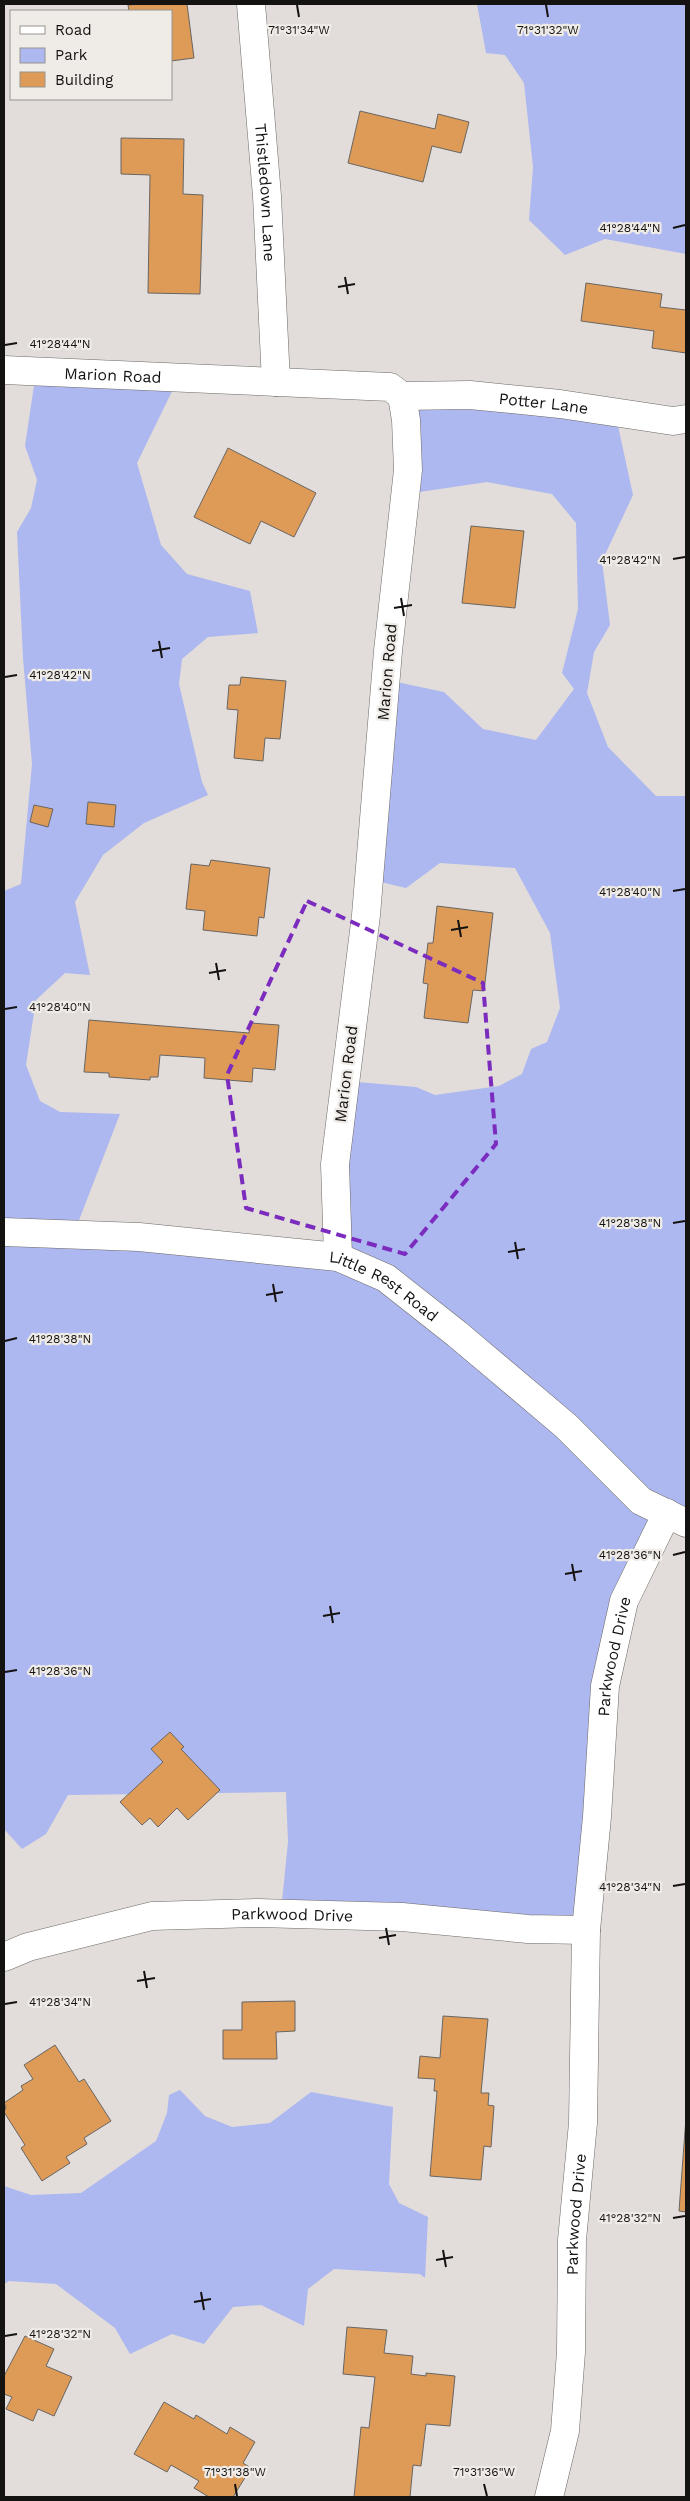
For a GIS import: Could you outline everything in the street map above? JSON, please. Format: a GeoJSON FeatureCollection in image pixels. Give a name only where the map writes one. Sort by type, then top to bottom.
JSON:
{"type":"FeatureCollection","features":[{"type":"Feature","properties":{"kind":"street","name":"Thistledown Lane"},"geometry":{"type":"LineString","coordinates":[[251,4],[267,196],[276,382]]}},
{"type":"Feature","properties":{"kind":"street","name":"Marion Road"},"geometry":{"type":"LineString","coordinates":[[4,370],[390,387],[402,396],[406,420],[408,470],[388,651],[366,915],[334,1164],[338,1257]]}},
{"type":"Feature","properties":{"kind":"street","name":"Potter Lane"},"geometry":{"type":"LineString","coordinates":[[402,396],[470,395],[560,404],[673,421],[686,419]]}},
{"type":"Feature","properties":{"kind":"street","name":"Little Rest Road"},"geometry":{"type":"LineString","coordinates":[[4,1232],[139,1237],[338,1257],[386,1278],[457,1334],[566,1426],[641,1502],[677,1518]]}},
{"type":"Feature","properties":{"kind":"street","name":"Parkwood Drive"},"geometry":{"type":"LineString","coordinates":[[549,2497],[565,2431],[572,2352],[572,2240],[583,2123],[586,1930],[597,1817],[605,1686],[624,1601],[677,1518]]}},
{"type":"Feature","properties":{"kind":"street","name":"Parkwood Drive"},"geometry":{"type":"LineString","coordinates":[[4,1957],[28,1947],[152,1916],[258,1913],[402,1917],[528,1929],[586,1930]]}},
{"type":"Feature","properties":{"kind":"highlighted area"},"geometry":{"type":"Polygon","coordinates":[[[307,901],[483,983],[496,1144],[405,1254],[246,1208],[227,1075],[307,901]]]}},
{"type":"Feature","properties":{"kind":"green space"},"geometry":{"type":"Polygon","coordinates":[[[477,4],[686,4],[686,254],[605,239],[565,255],[529,220],[533,167],[524,83],[505,55],[486,53],[477,4]]]}},
{"type":"Feature","properties":{"kind":"green space"},"geometry":{"type":"Polygon","coordinates":[[[36,372],[179,377],[137,463],[161,545],[187,574],[250,591],[258,633],[208,637],[182,659],[179,684],[202,782],[208,795],[144,823],[103,855],[75,902],[90,975],[65,973],[36,1000],[26,1065],[40,1101],[60,1112],[120,1114],[76,1228],[325,1254],[345,1081],[416,1087],[435,1095],[499,1086],[522,1074],[531,1049],[547,1042],[560,1008],[550,933],[515,868],[440,863],[406,888],[368,879],[387,680],[444,692],[483,729],[536,740],[574,689],[562,673],[578,609],[576,523],[552,494],[487,482],[406,494],[400,394],[615,412],[633,495],[602,561],[610,625],[594,652],[587,693],[608,747],[656,796],[686,796],[686,1519],[673,1515],[620,1599],[580,1928],[281,1911],[288,1842],[286,1792],[68,1795],[46,1834],[22,1849],[4,1829],[4,891],[21,884],[32,764],[23,658],[17,532],[31,508],[37,480],[25,446],[36,372]]]}},
{"type":"Feature","properties":{"kind":"green space"},"geometry":{"type":"Polygon","coordinates":[[[180,2090],[205,2116],[232,2127],[270,2123],[311,2092],[393,2107],[389,2184],[399,2203],[428,2217],[425,2278],[420,2274],[334,2269],[308,2289],[304,2326],[261,2305],[233,2307],[204,2344],[172,2334],[130,2354],[115,2328],[56,2284],[9,2281],[4,2284],[4,2186],[31,2195],[81,2193],[156,2141],[167,2113],[169,2095],[180,2090]]]}},
{"type":"Feature","properties":{"kind":"building"},"geometry":{"type":"Polygon","coordinates":[[[187,4],[194,58],[172,61],[172,10],[129,10],[128,5],[187,4]]]}},
{"type":"Feature","properties":{"kind":"building"},"geometry":{"type":"Polygon","coordinates":[[[360,111],[435,129],[438,114],[469,122],[461,153],[432,146],[423,182],[348,163],[360,111]]]}},
{"type":"Feature","properties":{"kind":"building"},"geometry":{"type":"Polygon","coordinates":[[[121,138],[184,139],[183,194],[203,195],[200,294],[148,293],[150,175],[121,174],[121,138]]]}},
{"type":"Feature","properties":{"kind":"building"},"geometry":{"type":"Polygon","coordinates":[[[586,283],[662,294],[660,307],[686,310],[686,353],[652,348],[654,331],[581,321],[586,283]]]}},
{"type":"Feature","properties":{"kind":"building"},"geometry":{"type":"Polygon","coordinates":[[[228,448],[316,493],[294,537],[261,521],[250,544],[194,517],[228,448]]]}},
{"type":"Feature","properties":{"kind":"building"},"geometry":{"type":"Polygon","coordinates":[[[471,526],[524,531],[515,608],[462,603],[471,526]]]}},
{"type":"Feature","properties":{"kind":"building"},"geometry":{"type":"Polygon","coordinates":[[[241,677],[286,681],[280,739],[265,738],[263,761],[234,758],[238,710],[227,709],[229,685],[240,685],[241,677]]]}},
{"type":"Feature","properties":{"kind":"building"},"geometry":{"type":"Polygon","coordinates":[[[88,802],[116,805],[114,827],[86,824],[88,802]]]}},
{"type":"Feature","properties":{"kind":"building"},"geometry":{"type":"Polygon","coordinates":[[[34,805],[53,809],[48,827],[30,822],[34,805]]]}},
{"type":"Feature","properties":{"kind":"building"},"geometry":{"type":"Polygon","coordinates":[[[211,860],[270,868],[264,918],[259,917],[257,936],[203,930],[205,911],[186,909],[191,864],[209,866],[211,860]]]}},
{"type":"Feature","properties":{"kind":"building"},"geometry":{"type":"Polygon","coordinates":[[[437,906],[493,913],[484,991],[473,990],[468,1023],[424,1018],[428,984],[423,983],[428,943],[433,943],[437,906]]]}},
{"type":"Feature","properties":{"kind":"building"},"geometry":{"type":"Polygon","coordinates":[[[89,1020],[249,1033],[250,1023],[279,1025],[275,1070],[253,1068],[252,1082],[204,1078],[205,1058],[160,1055],[158,1077],[150,1077],[150,1080],[109,1077],[109,1073],[84,1072],[89,1020]]]}},
{"type":"Feature","properties":{"kind":"building"},"geometry":{"type":"Polygon","coordinates":[[[170,1732],[184,1747],[181,1749],[220,1790],[188,1820],[177,1808],[158,1827],[150,1818],[142,1825],[120,1802],[163,1762],[151,1749],[170,1732]]]}},
{"type":"Feature","properties":{"kind":"building"},"geometry":{"type":"Polygon","coordinates":[[[295,2001],[295,2031],[276,2032],[277,2059],[223,2059],[223,2030],[242,2030],[242,2002],[295,2001]]]}},
{"type":"Feature","properties":{"kind":"building"},"geometry":{"type":"Polygon","coordinates":[[[443,2016],[488,2019],[481,2093],[489,2093],[488,2105],[494,2106],[491,2147],[484,2146],[481,2180],[430,2176],[437,2091],[434,2091],[435,2079],[418,2078],[420,2056],[440,2058],[443,2016]]]}},
{"type":"Feature","properties":{"kind":"building"},"geometry":{"type":"Polygon","coordinates":[[[55,2045],[79,2082],[84,2079],[111,2121],[84,2138],[87,2144],[66,2157],[70,2163],[42,2181],[21,2148],[25,2145],[4,2112],[6,2107],[4,2103],[23,2090],[21,2086],[33,2079],[24,2065],[55,2045]]]}},
{"type":"Feature","properties":{"kind":"building"},"geometry":{"type":"Polygon","coordinates":[[[686,2118],[686,2212],[679,2211],[686,2118]]]}},
{"type":"Feature","properties":{"kind":"building"},"geometry":{"type":"Polygon","coordinates":[[[347,2327],[387,2330],[384,2353],[413,2356],[411,2374],[426,2376],[426,2373],[455,2376],[450,2426],[426,2424],[421,2466],[413,2465],[410,2497],[354,2497],[361,2427],[369,2428],[375,2377],[343,2374],[347,2327]]]}},
{"type":"Feature","properties":{"kind":"building"},"geometry":{"type":"Polygon","coordinates":[[[25,2336],[54,2349],[46,2366],[72,2377],[54,2416],[38,2409],[33,2421],[6,2409],[12,2397],[4,2394],[4,2376],[25,2336]]]}},
{"type":"Feature","properties":{"kind":"building"},"geometry":{"type":"Polygon","coordinates":[[[164,2402],[194,2419],[196,2415],[227,2434],[230,2427],[255,2442],[243,2463],[251,2468],[233,2497],[209,2497],[194,2488],[199,2481],[171,2465],[167,2472],[134,2454],[164,2402]]]}}]}
